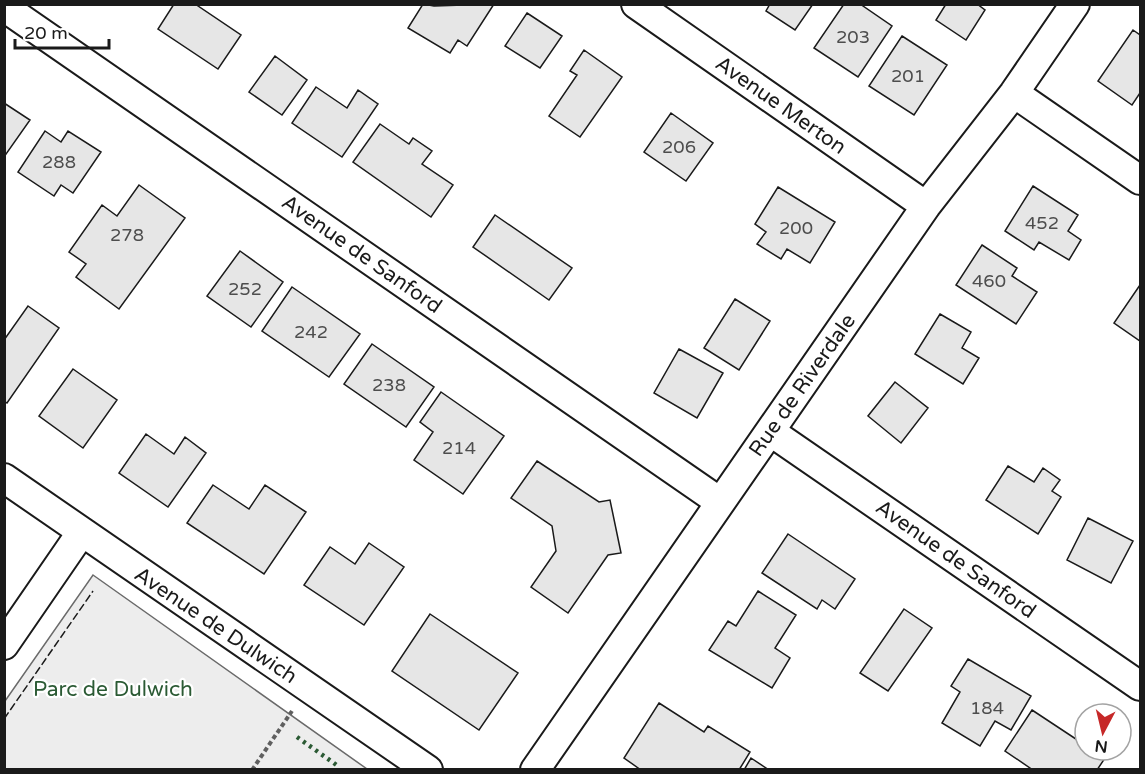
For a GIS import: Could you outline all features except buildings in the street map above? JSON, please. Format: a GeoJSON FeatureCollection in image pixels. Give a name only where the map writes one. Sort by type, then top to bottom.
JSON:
{"type":"FeatureCollection","features":[{"type":"Feature","properties":{"kind":"street","name":"Avenue Merton"},"geometry":{"type":"LineString","coordinates":[[636,4],[926,206]]}},
{"type":"Feature","properties":{"kind":"street","name":"Rue de Riverdale"},"geometry":{"type":"LineString","coordinates":[[535,770],[926,206],[1014,93],[1075,4]]}},
{"type":"Feature","properties":{"kind":"street","name":"Avenue de Sanford"},"geometry":{"type":"LineString","coordinates":[[4,7],[720,502]]}},
{"type":"Feature","properties":{"kind":"street"},"geometry":{"type":"LineString","coordinates":[[1014,93],[1140,180]]}},
{"type":"Feature","properties":{"kind":"street","name":"Avenue de Sanford"},"geometry":{"type":"LineString","coordinates":[[771,432],[1140,686]]}},
{"type":"Feature","properties":{"kind":"street","name":"Avenue de Dulwich"},"geometry":{"type":"LineString","coordinates":[[4,478],[428,770]]}},
{"type":"Feature","properties":{"kind":"street"},"geometry":{"type":"LineString","coordinates":[[4,645],[81,533]]}},
{"type":"Feature","properties":{"kind":"path"},"geometry":{"type":"LineString","coordinates":[[252,770],[296,705]]}},
{"type":"Feature","properties":{"kind":"shaded area","name":"Parc de Dulwich"},"geometry":{"type":"Polygon","coordinates":[[[93,575],[367,769],[5,769],[5,701],[93,575]]]}},
{"type":"Feature","properties":{"kind":"hedge"},"geometry":{"type":"LineString","coordinates":[[297,737],[338,766]]}},
{"type":"Feature","properties":{"kind":"fence"},"geometry":{"type":"LineString","coordinates":[[4,719],[93,591]]}}]}
